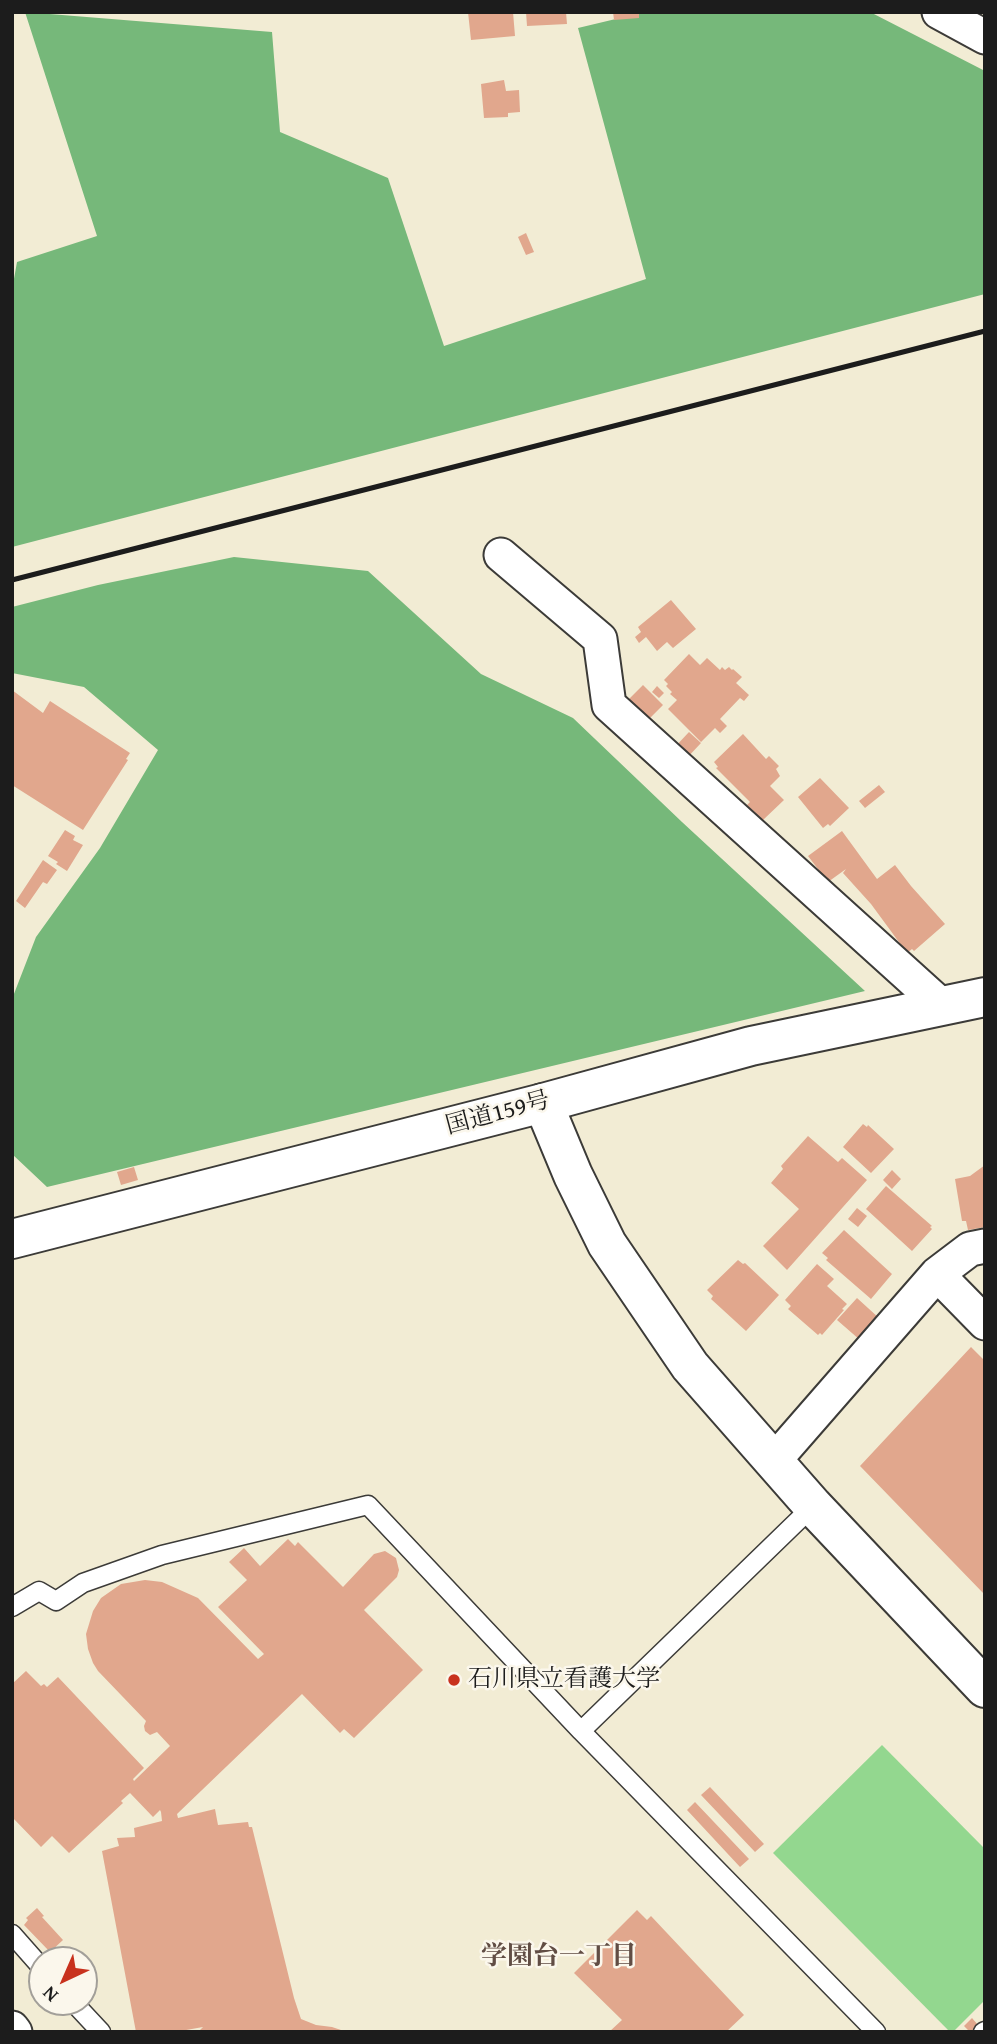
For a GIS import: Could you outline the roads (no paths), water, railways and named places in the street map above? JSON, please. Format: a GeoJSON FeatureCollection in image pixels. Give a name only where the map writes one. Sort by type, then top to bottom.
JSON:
{"type":"FeatureCollection","features":[{"type":"Feature","properties":{"kind":"main road","name":"国道159号"},"geometry":{"type":"LineString","coordinates":[[12,1239],[543,1103],[751,1046],[985,996]]}},
{"type":"Feature","properties":{"kind":"main road"},"geometry":{"type":"LineString","coordinates":[[543,1103],[573,1175],[607,1244],[690,1366],[813,1506],[985,1688]]}},
{"type":"Feature","properties":{"kind":"street"},"geometry":{"type":"LineString","coordinates":[[939,12],[985,37]]}},
{"type":"Feature","properties":{"kind":"street"},"geometry":{"type":"LineString","coordinates":[[501,555],[600,639],[609,705],[943,1006]]}},
{"type":"Feature","properties":{"kind":"street"},"geometry":{"type":"LineString","coordinates":[[774,1462],[937,1274],[970,1249],[985,1246]]}},
{"type":"Feature","properties":{"kind":"street"},"geometry":{"type":"LineString","coordinates":[[937,1274],[985,1323]]}},
{"type":"Feature","properties":{"kind":"lane"},"geometry":{"type":"LineString","coordinates":[[12,1607],[39,1591],[56,1601],[83,1583],[162,1555],[368,1505],[581,1731],[876,2032]]}},
{"type":"Feature","properties":{"kind":"lane"},"geometry":{"type":"LineString","coordinates":[[581,1731],[813,1506]]}},
{"type":"Feature","properties":{"kind":"lane"},"geometry":{"type":"LineString","coordinates":[[12,1934],[28,1952]]}},
{"type":"Feature","properties":{"kind":"lane"},"geometry":{"type":"LineString","coordinates":[[86,2016],[101,2032]]}},
{"type":"Feature","properties":{"kind":"railway"},"geometry":{"type":"LineString","coordinates":[[12,580],[985,331]]}},
{"type":"Feature","properties":{"kind":"place","name":"石川県立看護大学"},"geometry":{"type":"Point","coordinates":[454,1680]}},
{"type":"Feature","properties":{"kind":"district","name":"学園台一丁目"},"geometry":{"type":"Point","coordinates":[559,1957]}}]}
